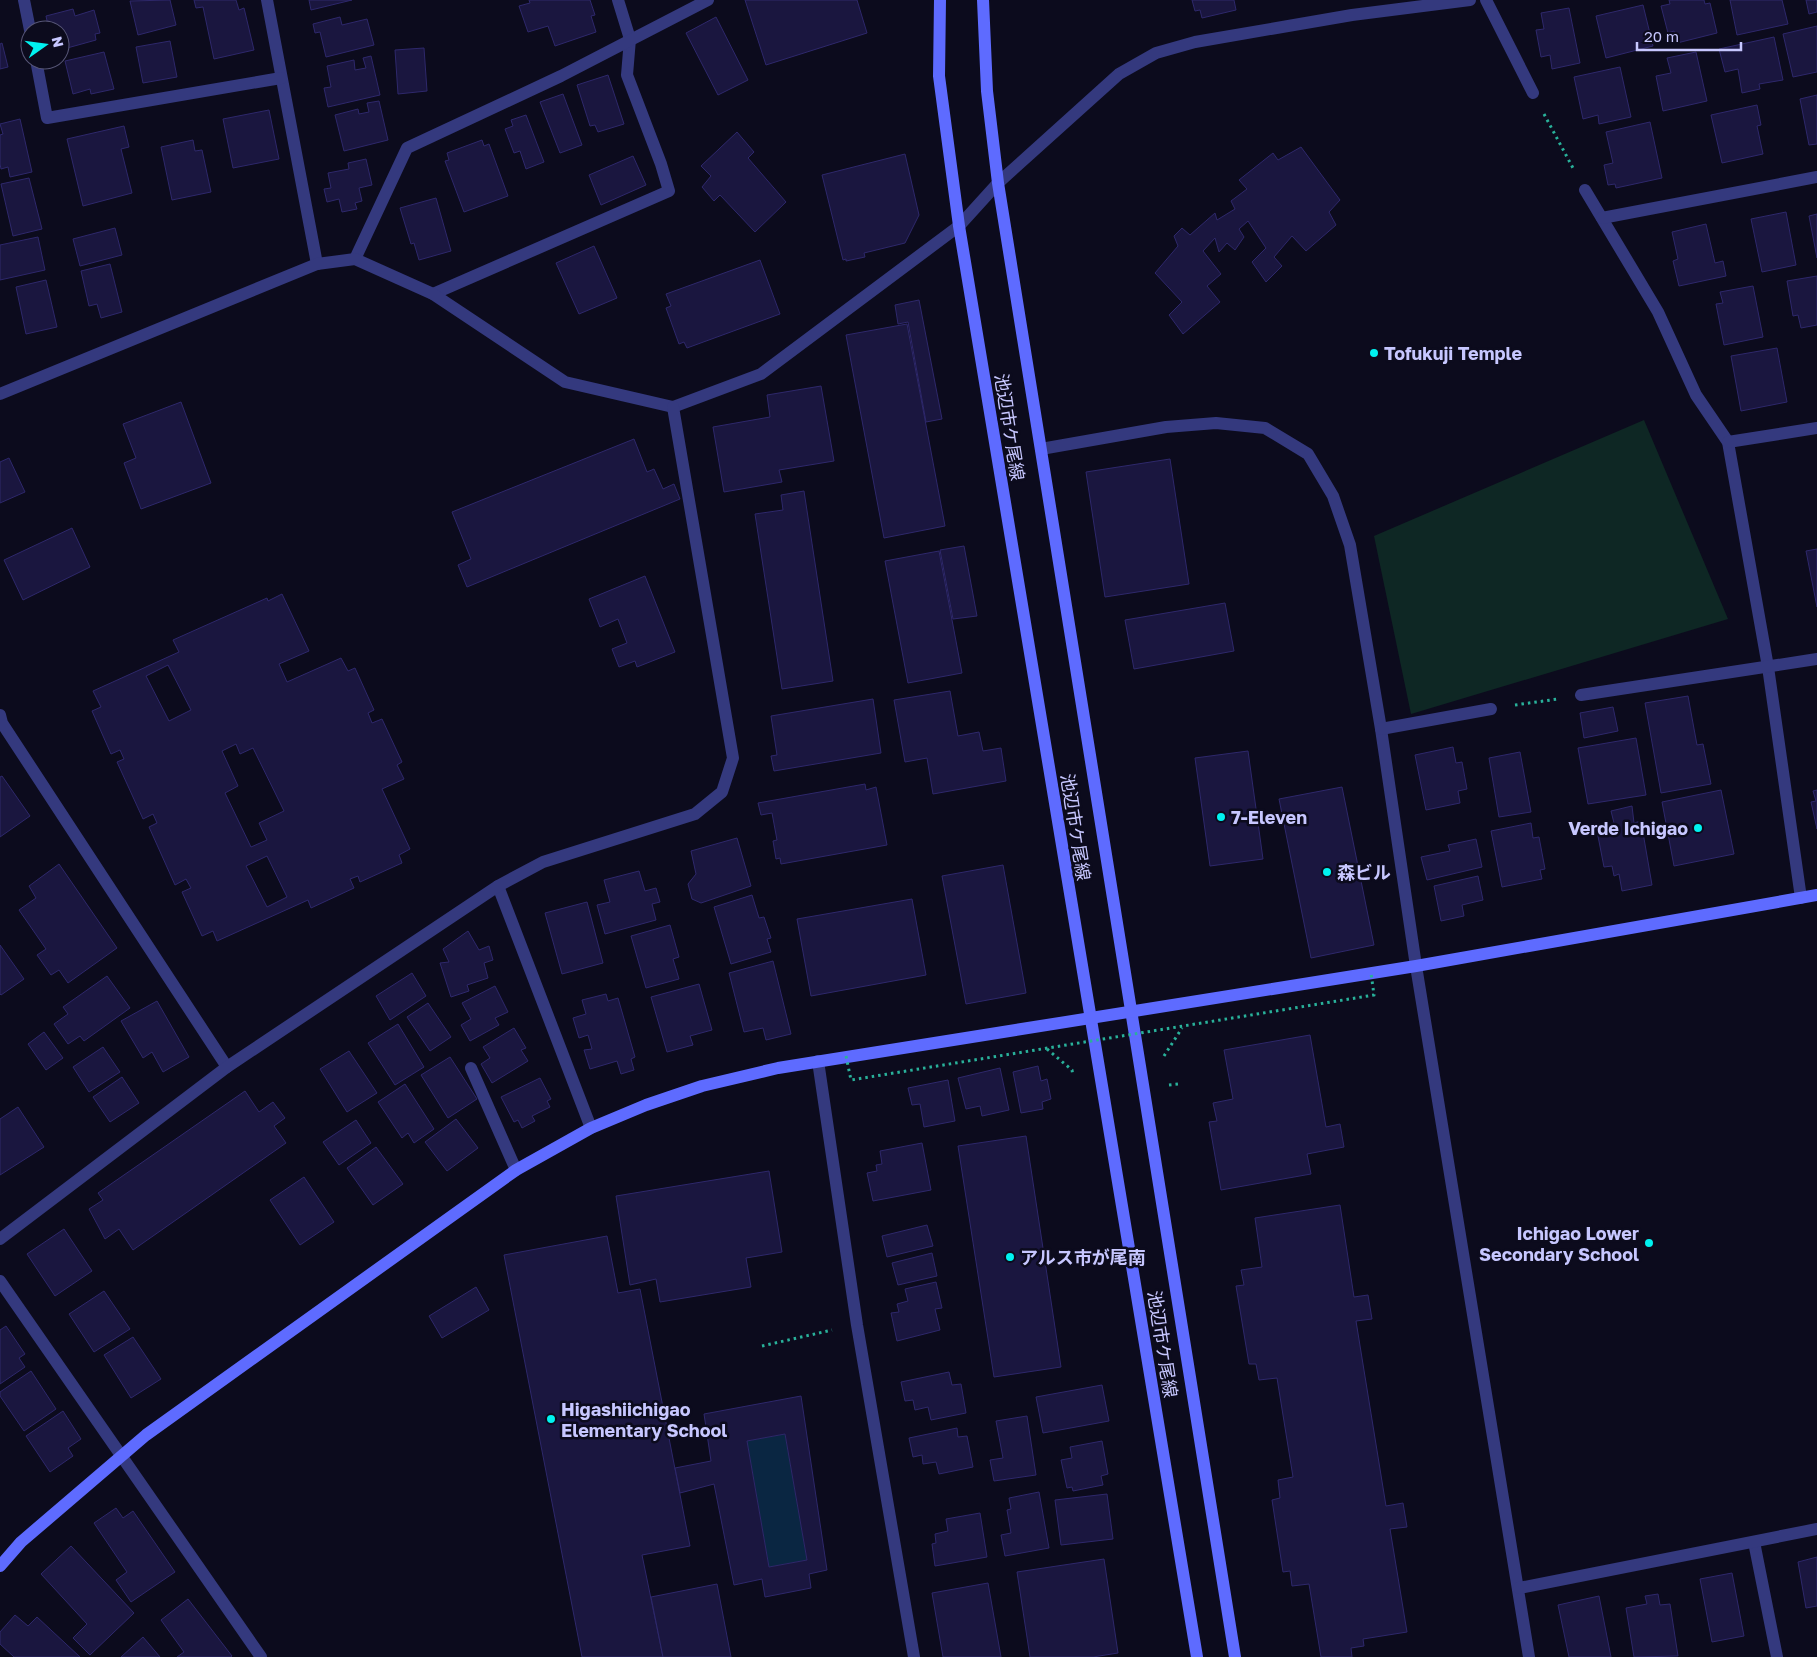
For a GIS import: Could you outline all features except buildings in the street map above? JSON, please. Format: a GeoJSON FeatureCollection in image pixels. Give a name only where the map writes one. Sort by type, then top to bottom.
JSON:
{"type":"FeatureCollection","features":[{"type":"Feature","properties":{"kind":"street"},"geometry":{"type":"LineString","coordinates":[[24,0],[28,20]]}},
{"type":"Feature","properties":{"kind":"street"},"geometry":{"type":"LineString","coordinates":[[266,0],[317,264]]}},
{"type":"Feature","properties":{"kind":"street"},"geometry":{"type":"LineString","coordinates":[[433,294],[669,191],[661,164],[627,75],[630,39],[618,0]]}},
{"type":"Feature","properties":{"kind":"street"},"geometry":{"type":"LineString","coordinates":[[355,260],[406,148],[561,76],[708,0]]}},
{"type":"Feature","properties":{"kind":"street","name":"池辺市ケ尾線"},"geometry":{"type":"LineString","coordinates":[[940,0],[939,76],[959,226],[1089,1018],[1197,1657]]}},
{"type":"Feature","properties":{"kind":"street","name":"池辺市ケ尾線"},"geometry":{"type":"LineString","coordinates":[[983,0],[987,91],[998,183],[1133,1011],[1235,1657]]}},
{"type":"Feature","properties":{"kind":"street"},"geometry":{"type":"LineString","coordinates":[[0,394],[317,264],[355,260],[433,294],[565,382],[673,407],[762,374],[959,226],[998,183],[1119,74],[1156,53],[1195,42],[1332,18],[1470,0]]}},
{"type":"Feature","properties":{"kind":"street"},"geometry":{"type":"LineString","coordinates":[[1486,0],[1533,93]]}},
{"type":"Feature","properties":{"kind":"street"},"geometry":{"type":"LineString","coordinates":[[38,70],[47,118],[281,78]]}},
{"type":"Feature","properties":{"kind":"street"},"geometry":{"type":"LineString","coordinates":[[1602,218],[1817,177]]}},
{"type":"Feature","properties":{"kind":"street"},"geometry":{"type":"LineString","coordinates":[[1585,190],[1658,312],[1696,396],[1728,442],[1768,667],[1801,898]]}},
{"type":"Feature","properties":{"kind":"street"},"geometry":{"type":"LineString","coordinates":[[0,1239],[227,1067],[498,886],[543,862],[695,814],[722,792],[733,758],[673,407]]}},
{"type":"Feature","properties":{"kind":"street"},"geometry":{"type":"LineString","coordinates":[[1042,449],[1166,427],[1216,423],[1264,428],[1308,454],[1333,496],[1350,545],[1381,729],[1416,966],[1529,1657]]}},
{"type":"Feature","properties":{"kind":"street"},"geometry":{"type":"LineString","coordinates":[[1728,442],[1817,428]]}},
{"type":"Feature","properties":{"kind":"street"},"geometry":{"type":"LineString","coordinates":[[1581,695],[1817,660]]}},
{"type":"Feature","properties":{"kind":"street"},"geometry":{"type":"LineString","coordinates":[[1381,729],[1491,709]]}},
{"type":"Feature","properties":{"kind":"street"},"geometry":{"type":"LineString","coordinates":[[0,715],[2,723],[227,1067]]}},
{"type":"Feature","properties":{"kind":"street"},"geometry":{"type":"LineString","coordinates":[[498,886],[591,1128]]}},
{"type":"Feature","properties":{"kind":"street"},"geometry":{"type":"LineString","coordinates":[[0,1566],[21,1542],[146,1435],[516,1170],[591,1128],[646,1105],[702,1086],[818,1061],[1416,966],[1817,895]]}},
{"type":"Feature","properties":{"kind":"street"},"geometry":{"type":"LineString","coordinates":[[818,1061],[857,1325],[914,1657]]}},
{"type":"Feature","properties":{"kind":"street"},"geometry":{"type":"LineString","coordinates":[[471,1068],[516,1170]]}},
{"type":"Feature","properties":{"kind":"street"},"geometry":{"type":"LineString","coordinates":[[0,1281],[260,1657]]}},
{"type":"Feature","properties":{"kind":"street"},"geometry":{"type":"LineString","coordinates":[[1519,1588],[1817,1529]]}},
{"type":"Feature","properties":{"kind":"street"},"geometry":{"type":"LineString","coordinates":[[1754,1542],[1777,1657]]}},
{"type":"Feature","properties":{"kind":"path"},"geometry":{"type":"LineString","coordinates":[[1533,93],[1585,190]]}},
{"type":"Feature","properties":{"kind":"path"},"geometry":{"type":"LineString","coordinates":[[1491,709],[1581,695]]}},
{"type":"Feature","properties":{"kind":"path"},"geometry":{"type":"LineString","coordinates":[[846,1056],[851,1080],[1044,1047],[1374,995],[1371,973]]}},
{"type":"Feature","properties":{"kind":"path"},"geometry":{"type":"LineString","coordinates":[[1166,1064],[1164,1055],[1183,1025]]}},
{"type":"Feature","properties":{"kind":"path"},"geometry":{"type":"LineString","coordinates":[[1044,1047],[1072,1070],[1073,1078]]}},
{"type":"Feature","properties":{"kind":"path"},"geometry":{"type":"LineString","coordinates":[[1169,1081],[1169,1086],[1178,1084]]}},
{"type":"Feature","properties":{"kind":"path"},"geometry":{"type":"LineString","coordinates":[[762,1346],[857,1325]]}},
{"type":"Feature","properties":{"kind":"green space"},"geometry":{"type":"Polygon","coordinates":[[[1644,420],[1728,619],[1411,714],[1374,536],[1644,420]]]}},
{"type":"Feature","properties":{"kind":"water"},"geometry":{"type":"Polygon","coordinates":[[[785,1434],[807,1560],[769,1567],[747,1441],[785,1434]]]}},
{"type":"Feature","properties":{"kind":"place","name":"Tofukuji Temple"},"geometry":{"type":"Point","coordinates":[1374,353]}},
{"type":"Feature","properties":{"kind":"place","name":"7-Eleven"},"geometry":{"type":"Point","coordinates":[1221,817]}},
{"type":"Feature","properties":{"kind":"place","name":"Verde Ichigao"},"geometry":{"type":"Point","coordinates":[1698,828]}},
{"type":"Feature","properties":{"kind":"place","name":"森ビル"},"geometry":{"type":"Point","coordinates":[1327,872]}},
{"type":"Feature","properties":{"kind":"place","name":"Ichigao Lower Secondary School"},"geometry":{"type":"Point","coordinates":[1649,1243]}},
{"type":"Feature","properties":{"kind":"place","name":"アルス市が尾南"},"geometry":{"type":"Point","coordinates":[1010,1257]}},
{"type":"Feature","properties":{"kind":"place","name":"Higashiichigao Elementary School"},"geometry":{"type":"Point","coordinates":[551,1419]}}]}
